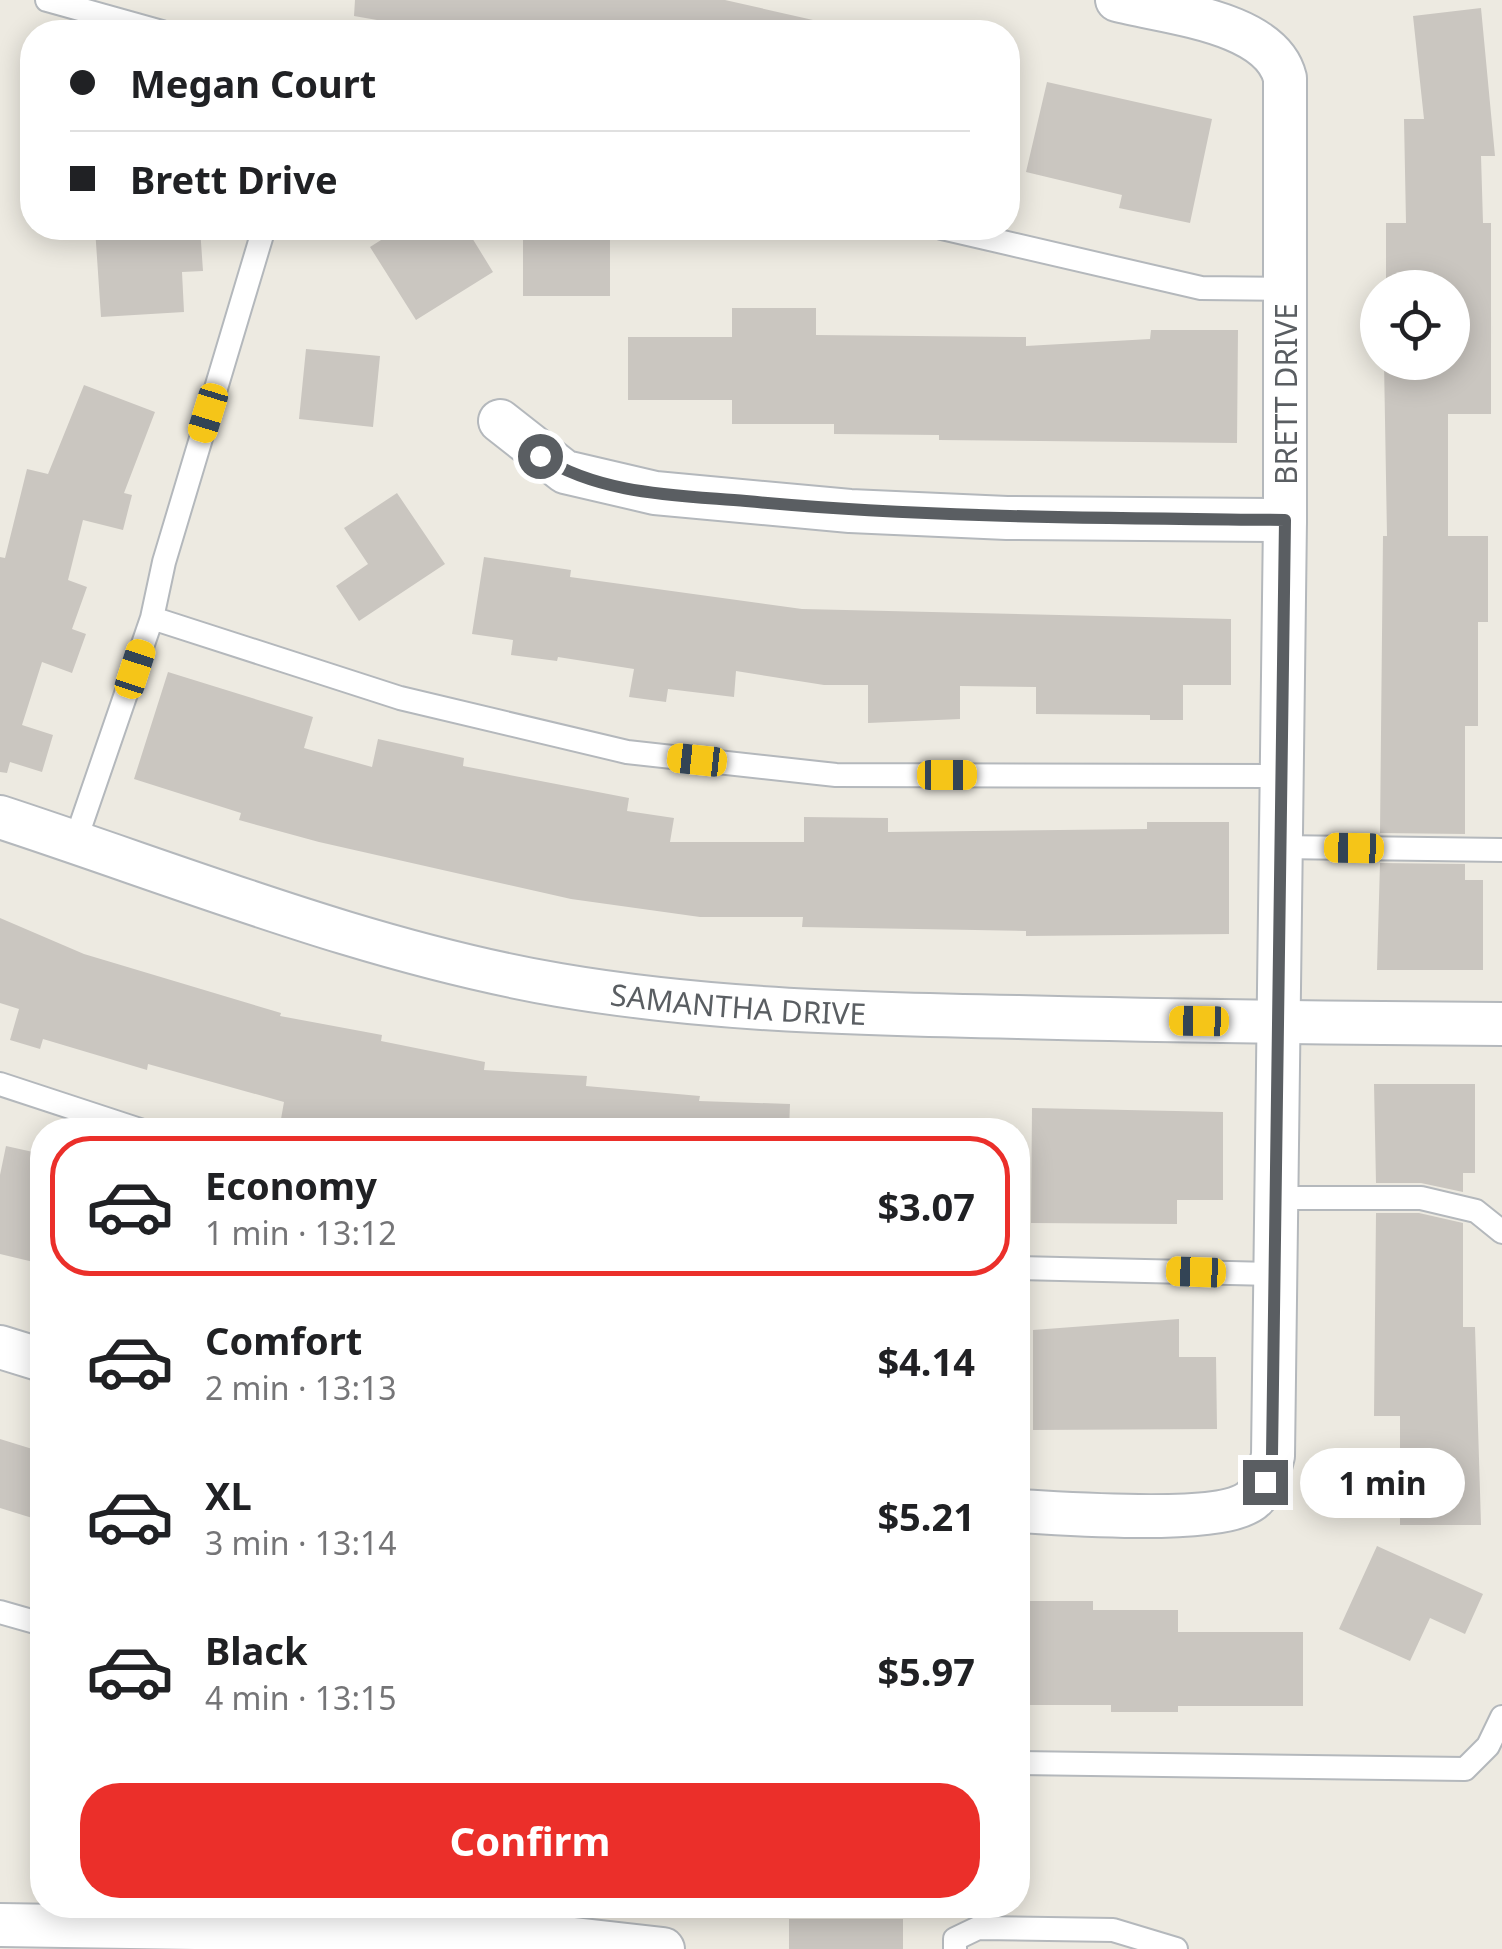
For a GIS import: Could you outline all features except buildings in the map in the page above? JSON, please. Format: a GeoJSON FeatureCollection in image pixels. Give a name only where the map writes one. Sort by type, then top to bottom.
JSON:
{"type":"FeatureCollection","features":[{"type":"Feature","properties":{"kind":"street","name":"BRETT DRIVE"},"geometry":{"type":"LineString","coordinates":[[1030,1511],[1177,1516],[1236,1510],[1254,1499],[1265,1482],[1272,1456],[1285,520],[1282,65],[1264,44],[1246,33],[1117,0]]}},
{"type":"Feature","properties":{"kind":"street"},"geometry":{"type":"LineString","coordinates":[[500,421],[565,472],[655,493],[850,511],[1007,518],[1285,520]]}},
{"type":"Feature","properties":{"kind":"street","name":"SAMANTHA DRIVE"},"geometry":{"type":"LineString","coordinates":[[2,824],[75,842],[396,946],[555,984],[633,997],[720,1007],[869,1014],[1502,1024]]}},
{"type":"Feature","properties":{"kind":"street"},"geometry":{"type":"LineString","coordinates":[[0,1347],[30,1356]]}},
{"type":"Feature","properties":{"kind":"street"},"geometry":{"type":"LineString","coordinates":[[0,1924],[521,1933],[664,1949]]}},
{"type":"Feature","properties":{"kind":"lane"},"geometry":{"type":"LineString","coordinates":[[46,0],[118,20]]}},
{"type":"Feature","properties":{"kind":"lane"},"geometry":{"type":"LineString","coordinates":[[75,842],[152,618],[164,562],[260,240]]}},
{"type":"Feature","properties":{"kind":"lane"},"geometry":{"type":"LineString","coordinates":[[994,240],[1202,288],[1285,289]]}},
{"type":"Feature","properties":{"kind":"lane"},"geometry":{"type":"LineString","coordinates":[[152,618],[400,698],[628,752],[836,775],[1280,776]]}},
{"type":"Feature","properties":{"kind":"lane"},"geometry":{"type":"LineString","coordinates":[[1280,848],[1502,850]]}},
{"type":"Feature","properties":{"kind":"lane"},"geometry":{"type":"LineString","coordinates":[[0,1084],[103,1118]]}},
{"type":"Feature","properties":{"kind":"lane"},"geometry":{"type":"LineString","coordinates":[[1275,1198],[1421,1198],[1476,1210],[1502,1232]]}},
{"type":"Feature","properties":{"kind":"lane"},"geometry":{"type":"LineString","coordinates":[[1030,1268],[1274,1274]]}},
{"type":"Feature","properties":{"kind":"lane"},"geometry":{"type":"LineString","coordinates":[[0,1612],[30,1621]]}},
{"type":"Feature","properties":{"kind":"lane"},"geometry":{"type":"LineString","coordinates":[[1030,1762],[1465,1768],[1488,1746],[1502,1717]]}},
{"type":"Feature","properties":{"kind":"lane"},"geometry":{"type":"LineString","coordinates":[[954,1949],[955,1940],[978,1928],[1114,1930],[1176,1949]]}},
{"type":"Feature","properties":{"kind":"route"},"geometry":{"type":"LineString","coordinates":[[540,456],[565,472],[655,493],[850,511],[1007,518],[1285,520],[1272,1456],[1265,1482]]}}]}
